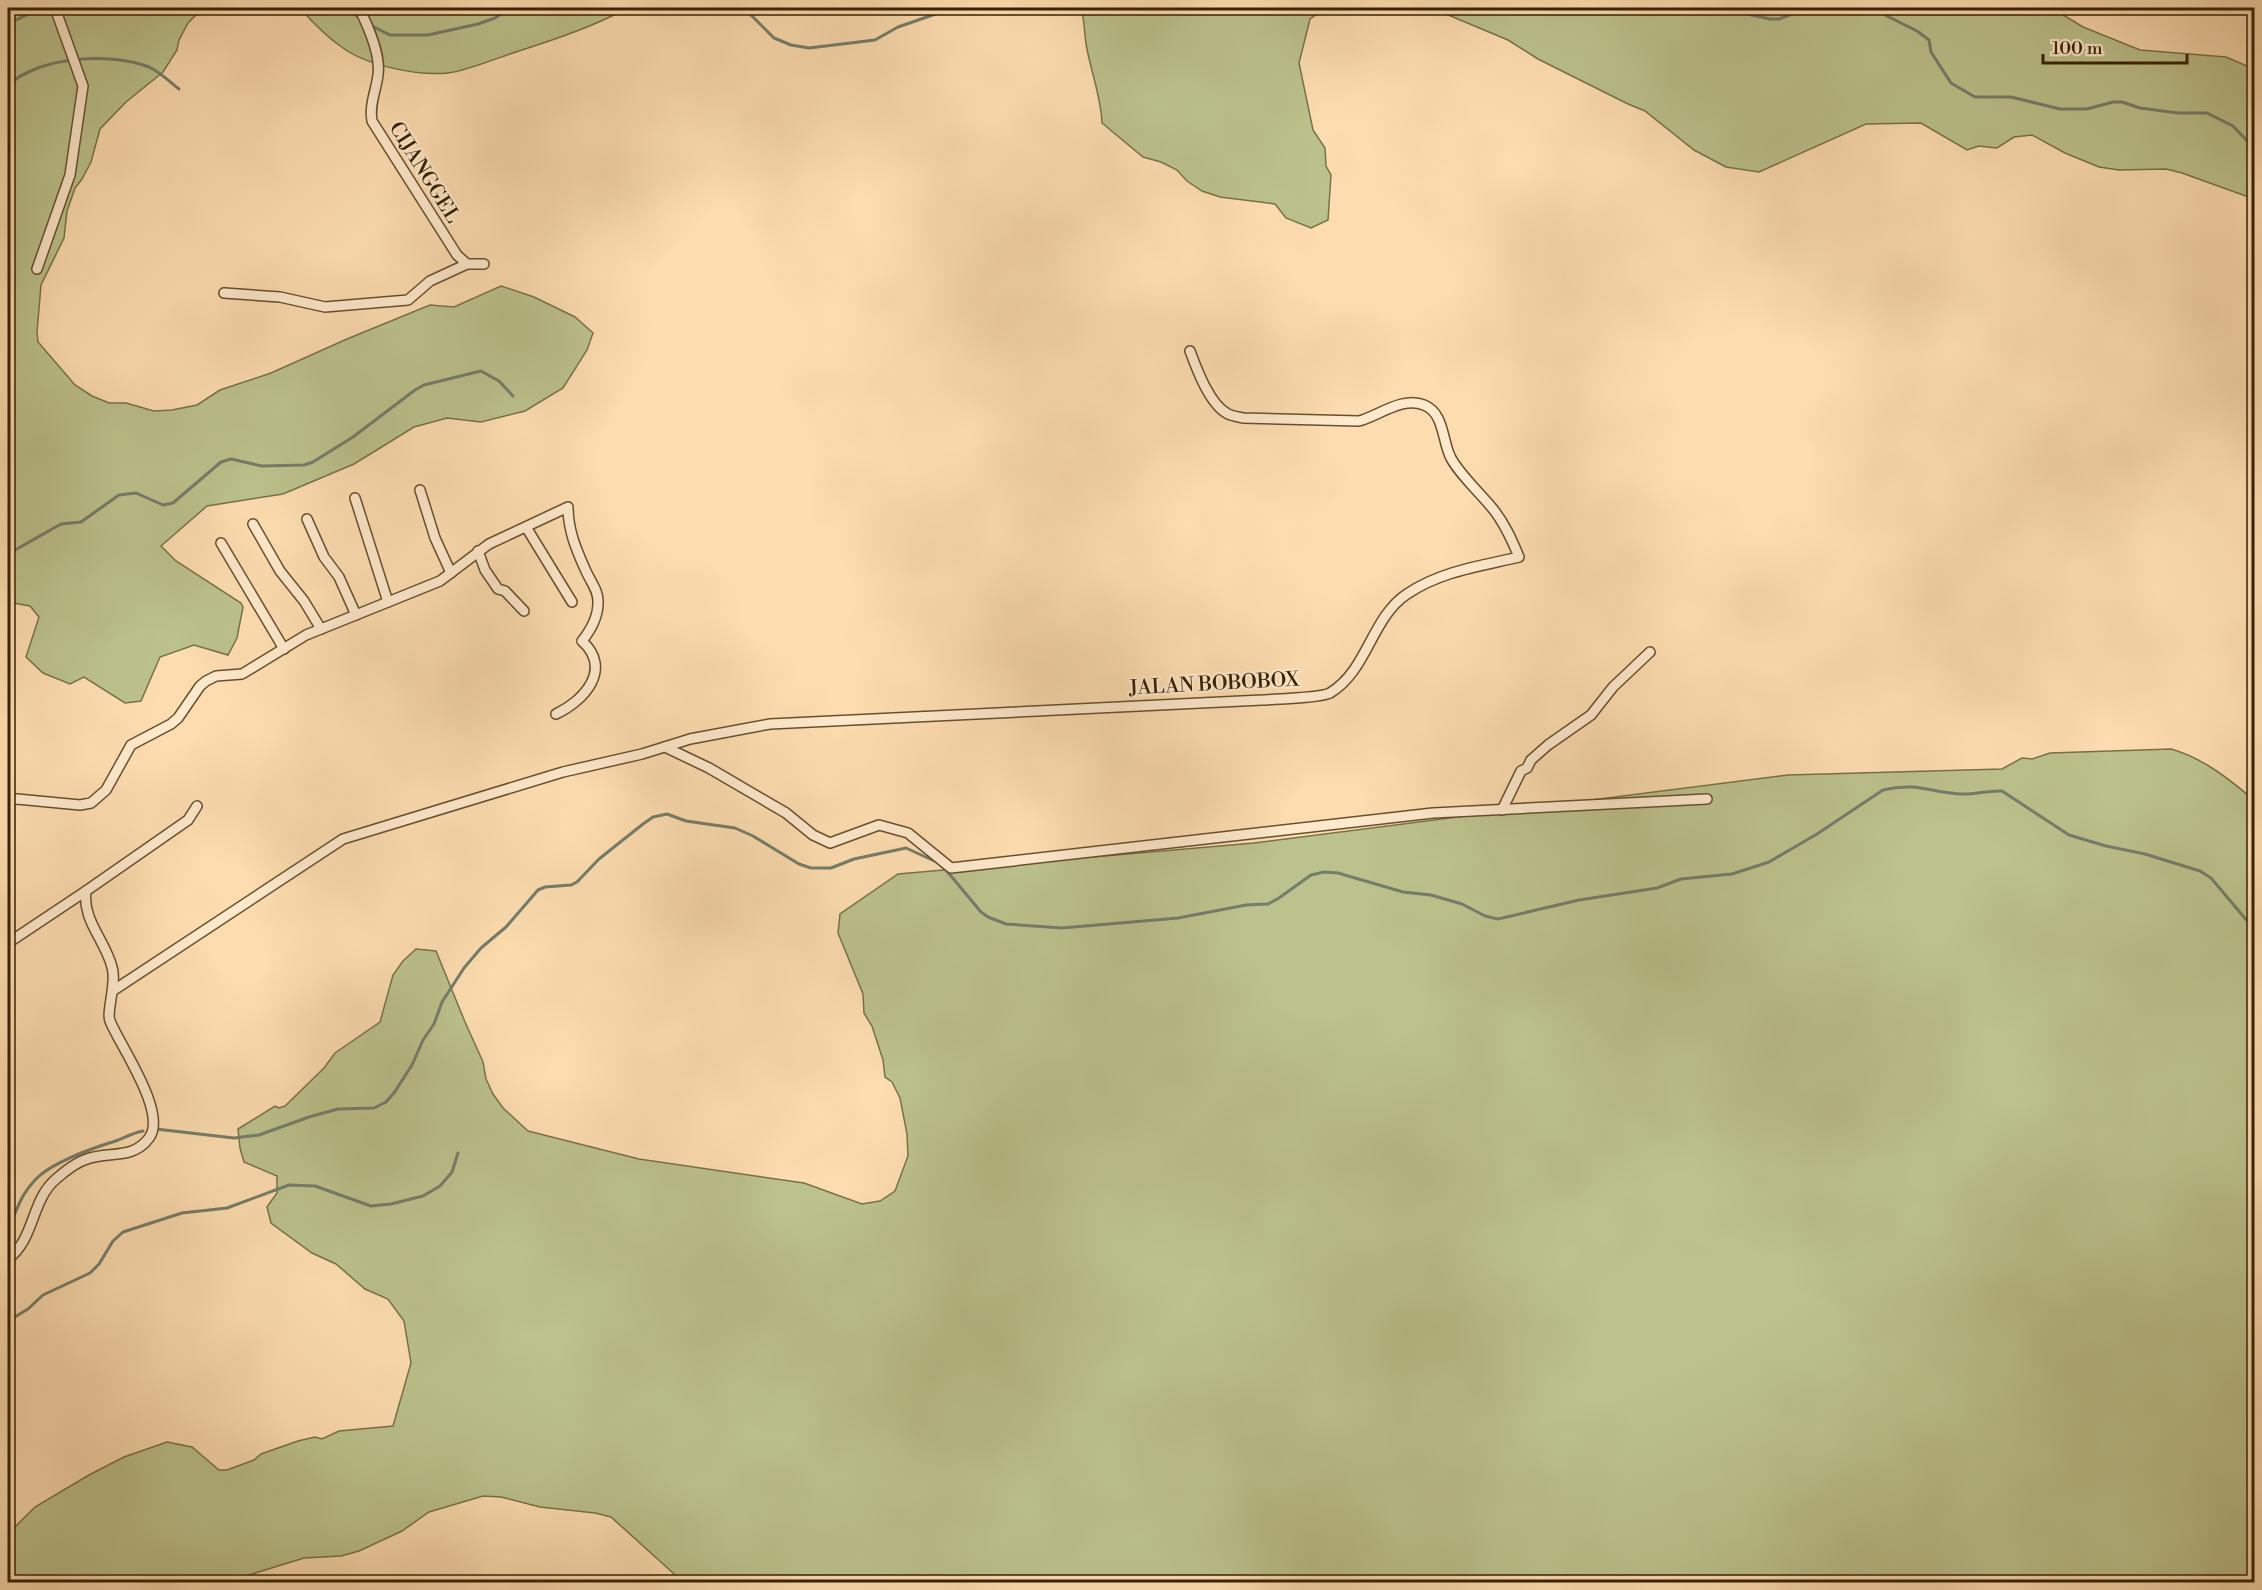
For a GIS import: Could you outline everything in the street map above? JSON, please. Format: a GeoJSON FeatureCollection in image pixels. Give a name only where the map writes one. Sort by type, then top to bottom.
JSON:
{"type":"FeatureCollection","features":[{"type":"Feature","properties":{"kind":"street"},"geometry":{"type":"LineString","coordinates":[[36,269],[70,175],[83,86],[55,8]]}},
{"type":"Feature","properties":{"kind":"street","name":"CIJANGGEL"},"geometry":{"type":"LineString","coordinates":[[360,8],[371,32],[379,70],[371,109],[372,121],[426,209],[458,255],[467,264]]}},
{"type":"Feature","properties":{"kind":"street"},"geometry":{"type":"LineString","coordinates":[[224,293],[280,297],[325,307],[408,300],[430,281],[467,264],[484,264]]}},
{"type":"Feature","properties":{"kind":"street","name":"JALAN BOBOBOX"},"geometry":{"type":"LineString","coordinates":[[114,990],[343,839],[563,772],[690,739],[770,724],[1262,700],[1328,694],[1355,670],[1387,611],[1406,594],[1440,576],[1519,557],[1508,530],[1451,459],[1445,444],[1443,428],[1432,410],[1423,404],[1406,403],[1359,421],[1243,418],[1228,414],[1214,400],[1198,372],[1190,351]]}},
{"type":"Feature","properties":{"kind":"street"},"geometry":{"type":"LineString","coordinates":[[420,490],[435,538],[451,573]]}},
{"type":"Feature","properties":{"kind":"street"},"geometry":{"type":"LineString","coordinates":[[355,498],[388,602]]}},
{"type":"Feature","properties":{"kind":"street"},"geometry":{"type":"LineString","coordinates":[[8,801],[80,805],[91,803],[106,790],[131,745],[178,718],[206,681],[216,676],[242,674],[321,629],[440,581],[478,551],[568,507],[571,535],[586,572],[596,588],[598,602],[591,627],[582,641],[590,649],[595,660],[592,680],[581,699],[556,714]]}},
{"type":"Feature","properties":{"kind":"street"},"geometry":{"type":"LineString","coordinates":[[307,519],[324,557],[339,577],[356,615]]}},
{"type":"Feature","properties":{"kind":"street"},"geometry":{"type":"LineString","coordinates":[[253,524],[280,571],[304,601],[321,629]]}},
{"type":"Feature","properties":{"kind":"street"},"geometry":{"type":"LineString","coordinates":[[526,527],[572,602]]}},
{"type":"Feature","properties":{"kind":"street"},"geometry":{"type":"LineString","coordinates":[[220,543],[287,647]]}},
{"type":"Feature","properties":{"kind":"street"},"geometry":{"type":"LineString","coordinates":[[478,551],[485,570],[498,589],[506,591],[524,611]]}},
{"type":"Feature","properties":{"kind":"street"},"geometry":{"type":"LineString","coordinates":[[1502,810],[1521,771],[1527,768],[1548,745],[1591,715],[1613,687],[1650,652]]}},
{"type":"Feature","properties":{"kind":"street"},"geometry":{"type":"LineString","coordinates":[[665,747],[709,768],[786,813],[813,835],[830,843],[879,825],[908,833],[951,868],[1433,813],[1707,799]]}},
{"type":"Feature","properties":{"kind":"street"},"geometry":{"type":"LineString","coordinates":[[8,943],[188,820],[197,806]]}},
{"type":"Feature","properties":{"kind":"street"},"geometry":{"type":"LineString","coordinates":[[8,1259],[18,1251],[42,1196],[57,1178],[80,1161],[88,1158],[135,1151],[151,1137],[154,1124],[150,1102],[108,1018],[114,990],[112,968],[85,912],[86,891]]}},
{"type":"Feature","properties":{"kind":"green space"},"geometry":{"type":"Polygon","coordinates":[[[8,8],[203,8],[188,23],[179,40],[177,50],[163,72],[126,102],[100,129],[91,162],[75,188],[67,211],[64,238],[41,285],[38,342],[75,385],[92,396],[109,403],[126,403],[154,411],[197,405],[220,390],[271,373],[430,305],[454,307],[501,286],[534,297],[575,317],[593,333],[587,350],[563,388],[525,411],[481,422],[447,418],[414,427],[354,464],[283,494],[207,506],[161,546],[176,561],[241,603],[243,607],[237,638],[228,655],[194,645],[160,657],[141,701],[125,703],[84,677],[70,684],[43,673],[26,657],[39,617],[30,606],[8,602],[8,8]]]}},
{"type":"Feature","properties":{"kind":"green space"},"geometry":{"type":"Polygon","coordinates":[[[300,8],[628,8],[576,31],[485,63],[456,72],[436,74],[379,65],[353,54],[326,34],[300,8]]]}},
{"type":"Feature","properties":{"kind":"green space"},"geometry":{"type":"Polygon","coordinates":[[[1081,8],[1326,8],[1310,19],[1299,63],[1313,130],[1325,148],[1326,166],[1331,175],[1328,220],[1311,228],[1286,218],[1275,204],[1220,197],[1202,191],[1187,181],[1177,170],[1143,157],[1102,123],[1081,8]]]}},
{"type":"Feature","properties":{"kind":"green space"},"geometry":{"type":"Polygon","coordinates":[[[1412,8],[2052,8],[2083,27],[2140,50],[2226,57],[2254,69],[2254,199],[2166,169],[2119,170],[2099,167],[2065,153],[2032,135],[2014,137],[1997,148],[1979,146],[1967,150],[1921,123],[1866,124],[1759,172],[1726,167],[1694,150],[1645,111],[1538,59],[1508,40],[1434,9],[1412,8]]]}},
{"type":"Feature","properties":{"kind":"green space"},"geometry":{"type":"Polygon","coordinates":[[[2171,749],[2205,764],[2254,800],[2254,1582],[683,1582],[611,1517],[540,1507],[501,1497],[483,1496],[429,1512],[402,1531],[359,1551],[341,1556],[304,1558],[226,1582],[8,1582],[8,1534],[35,1507],[124,1457],[167,1442],[192,1447],[219,1470],[227,1470],[254,1460],[261,1454],[298,1441],[315,1437],[322,1439],[339,1431],[393,1426],[411,1363],[404,1321],[388,1299],[365,1289],[336,1264],[312,1253],[271,1223],[267,1207],[277,1193],[277,1176],[244,1162],[238,1129],[275,1106],[279,1108],[285,1106],[324,1068],[335,1053],[380,1022],[393,975],[416,949],[436,951],[483,1062],[486,1079],[493,1094],[503,1108],[528,1131],[639,1159],[804,1183],[862,1204],[880,1201],[895,1191],[908,1156],[907,1134],[900,1098],[892,1082],[885,1077],[883,1060],[872,1026],[864,1013],[863,994],[838,933],[840,914],[898,874],[1254,843],[1788,775],[2002,769],[2022,758],[2032,759],[2050,753],[2171,749]]]}},
{"type":"Feature","properties":{"kind":"waterway"},"geometry":{"type":"LineString","coordinates":[[8,26],[41,8]]}},
{"type":"Feature","properties":{"kind":"waterway"},"geometry":{"type":"LineString","coordinates":[[347,8],[362,20]]}},
{"type":"Feature","properties":{"kind":"waterway"},"geometry":{"type":"LineString","coordinates":[[370,25],[390,35],[428,35],[478,24],[495,18],[510,8]]}},
{"type":"Feature","properties":{"kind":"waterway"},"geometry":{"type":"LineString","coordinates":[[744,8],[774,38],[791,45],[809,48],[875,40],[898,27],[953,8]]}},
{"type":"Feature","properties":{"kind":"waterway"},"geometry":{"type":"LineString","coordinates":[[1579,8],[1629,11],[1644,8]]}},
{"type":"Feature","properties":{"kind":"waterway"},"geometry":{"type":"LineString","coordinates":[[1720,8],[1770,19],[1779,19],[1808,8]]}},
{"type":"Feature","properties":{"kind":"waterway"},"geometry":{"type":"LineString","coordinates":[[1871,8],[1917,31],[1929,40],[1931,52],[1951,83],[1975,97],[2011,97],[2060,109],[2087,109],[2122,102],[2140,108],[2178,113],[2207,113],[2233,126],[2254,148]]}},
{"type":"Feature","properties":{"kind":"waterway"},"geometry":{"type":"LineString","coordinates":[[8,86],[37,68],[56,63],[115,59],[149,67],[179,89]]}},
{"type":"Feature","properties":{"kind":"waterway"},"geometry":{"type":"LineString","coordinates":[[8,554],[61,524],[81,522],[119,495],[136,493],[163,505],[173,503],[221,462],[231,459],[262,466],[304,465],[313,462],[353,437],[424,385],[481,371],[499,381],[513,396]]}},
{"type":"Feature","properties":{"kind":"waterway"},"geometry":{"type":"LineString","coordinates":[[156,1129],[234,1138],[259,1135],[338,1109],[374,1108],[386,1102],[412,1065],[423,1040],[434,1024],[442,1002],[464,968],[481,948],[506,927],[538,890],[577,882],[599,859],[643,824],[653,817],[667,814],[686,821],[735,828],[753,836],[799,864],[811,868],[831,868],[854,859],[906,848],[941,864],[981,912],[988,917],[1006,924],[1062,928],[1178,918],[1246,905],[1268,904],[1311,875],[1324,872],[1338,873],[1403,892],[1431,895],[1462,904],[1485,916],[1498,919],[1579,900],[1657,888],[1681,879],[1732,874],[1769,862],[1817,834],[1883,790],[1914,787],[1965,794],[2002,791],[2069,835],[2145,854],[2200,871],[2211,878],[2254,929]]}},
{"type":"Feature","properties":{"kind":"waterway"},"geometry":{"type":"LineString","coordinates":[[8,1228],[25,1192],[50,1168],[91,1149],[143,1131]]}},
{"type":"Feature","properties":{"kind":"waterway"},"geometry":{"type":"LineString","coordinates":[[8,1321],[28,1309],[43,1295],[90,1273],[99,1264],[113,1241],[123,1232],[182,1213],[227,1208],[289,1185],[315,1186],[371,1206],[391,1204],[423,1196],[440,1186],[452,1172],[458,1153]]}}]}
